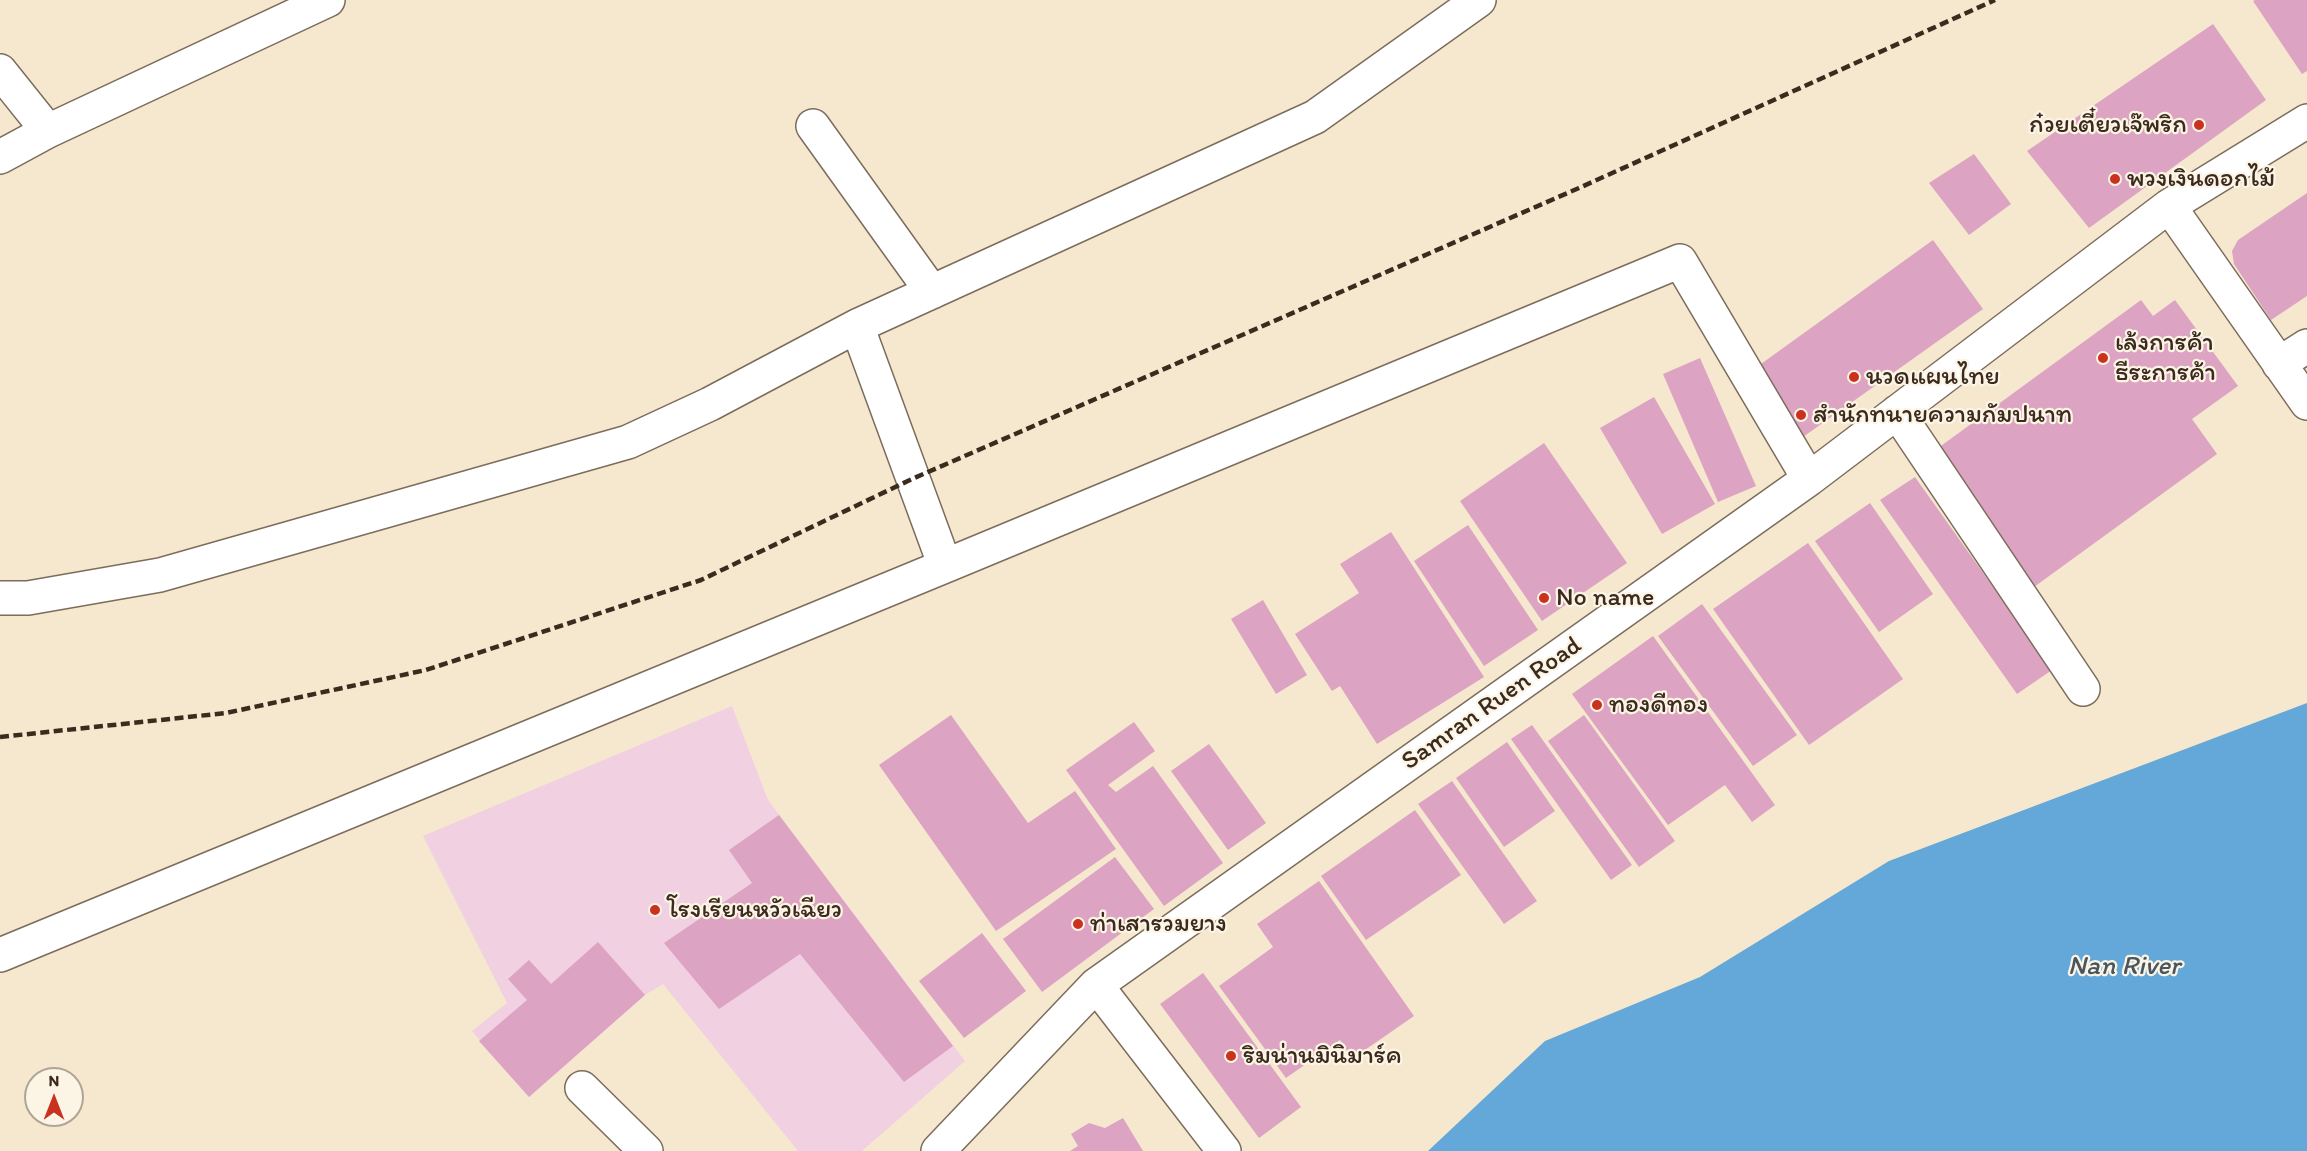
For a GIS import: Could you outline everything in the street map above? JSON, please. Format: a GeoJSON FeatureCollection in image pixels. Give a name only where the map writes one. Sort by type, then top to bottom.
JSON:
{"type":"FeatureCollection","features":[{"type":"Feature","properties":{"kind":"street"},"geometry":{"type":"LineString","coordinates":[[0,157],[48,131],[328,0]]}},
{"type":"Feature","properties":{"kind":"street"},"geometry":{"type":"LineString","coordinates":[[0,598],[28,598],[160,575],[628,442],[710,404],[857,326],[1316,117],[1474,2]]}},
{"type":"Feature","properties":{"kind":"street"},"geometry":{"type":"LineString","coordinates":[[0,71],[48,131]]}},
{"type":"Feature","properties":{"kind":"street","name":"Samran Ruen Road"},"geometry":{"type":"LineString","coordinates":[[938,1151],[1096,985],[1809,479],[2169,206],[2307,121]]}},
{"type":"Feature","properties":{"kind":"street"},"geometry":{"type":"LineString","coordinates":[[813,126],[932,292]]}},
{"type":"Feature","properties":{"kind":"street"},"geometry":{"type":"LineString","coordinates":[[2169,206],[2307,403]]}},
{"type":"Feature","properties":{"kind":"street"},"geometry":{"type":"LineString","coordinates":[[0,955],[1680,261],[1809,479]]}},
{"type":"Feature","properties":{"kind":"street"},"geometry":{"type":"LineString","coordinates":[[857,326],[945,566]]}},
{"type":"Feature","properties":{"kind":"street"},"geometry":{"type":"LineString","coordinates":[[2280,364],[2307,346]]}},
{"type":"Feature","properties":{"kind":"street"},"geometry":{"type":"LineString","coordinates":[[1897,412],[2083,689]]}},
{"type":"Feature","properties":{"kind":"street"},"geometry":{"type":"LineString","coordinates":[[1096,985],[1224,1151]]}},
{"type":"Feature","properties":{"kind":"street"},"geometry":{"type":"LineString","coordinates":[[582,1088],[646,1151]]}},
{"type":"Feature","properties":{"kind":"shaded area","name":"โรงเรียนหวัวเฉียว"},"geometry":{"type":"Polygon","coordinates":[[[732,706],[768,800],[965,1061],[862,1151],[798,1151],[663,984],[645,995],[529,1097],[472,1031],[507,1003],[423,836],[732,706]]]}},
{"type":"Feature","properties":{"kind":"water","name":"Nan River"},"geometry":{"type":"Polygon","coordinates":[[[2307,703],[2307,1151],[1428,1151],[1545,1041],[1700,977],[1889,861],[2307,703]]]}},
{"type":"Feature","properties":{"kind":"building"},"geometry":{"type":"Polygon","coordinates":[[[2307,0],[2307,71],[2302,74],[2253,1],[2307,0]]]}},
{"type":"Feature","properties":{"kind":"building"},"geometry":{"type":"Polygon","coordinates":[[[2213,24],[2266,100],[2089,228],[2027,151],[2213,24]]]}},
{"type":"Feature","properties":{"kind":"building"},"geometry":{"type":"Polygon","coordinates":[[[1974,154],[2011,204],[1969,235],[1929,183],[1974,154]]]}},
{"type":"Feature","properties":{"kind":"building"},"geometry":{"type":"Polygon","coordinates":[[[2307,193],[2307,296],[2271,320],[2234,264],[2232,251],[2238,240],[2307,193]]]}},
{"type":"Feature","properties":{"kind":"building"},"geometry":{"type":"Polygon","coordinates":[[[1933,240],[1983,309],[1803,437],[1754,369],[1933,240]]]}},
{"type":"Feature","properties":{"kind":"building"},"geometry":{"type":"Polygon","coordinates":[[[2141,300],[2153,316],[2175,300],[2238,386],[2192,419],[2217,454],[2034,587],[1934,451],[2141,300]]]}},
{"type":"Feature","properties":{"kind":"building"},"geometry":{"type":"Polygon","coordinates":[[[1700,358],[1756,486],[1718,502],[1663,374],[1700,358]]]}},
{"type":"Feature","properties":{"kind":"building"},"geometry":{"type":"Polygon","coordinates":[[[1654,397],[1715,504],[1662,534],[1600,428],[1654,397]]]}},
{"type":"Feature","properties":{"kind":"building"},"geometry":{"type":"Polygon","coordinates":[[[1544,443],[1627,563],[1542,621],[1460,501],[1544,443]]]}},
{"type":"Feature","properties":{"kind":"building"},"geometry":{"type":"Polygon","coordinates":[[[1915,477],[2052,670],[2017,694],[1880,500],[1915,477]]]}},
{"type":"Feature","properties":{"kind":"building"},"geometry":{"type":"Polygon","coordinates":[[[1870,503],[1933,594],[1879,632],[1815,541],[1870,503]]]}},
{"type":"Feature","properties":{"kind":"building"},"geometry":{"type":"Polygon","coordinates":[[[1468,525],[1538,630],[1484,666],[1414,561],[1468,525]]]}},
{"type":"Feature","properties":{"kind":"building"},"geometry":{"type":"Polygon","coordinates":[[[1391,532],[1484,677],[1377,744],[1340,686],[1332,691],[1295,634],[1359,593],[1340,564],[1391,532]]]}},
{"type":"Feature","properties":{"kind":"building"},"geometry":{"type":"Polygon","coordinates":[[[1808,543],[1903,679],[1809,745],[1713,609],[1808,543]]]}},
{"type":"Feature","properties":{"kind":"building"},"geometry":{"type":"Polygon","coordinates":[[[1263,600],[1307,675],[1276,694],[1231,619],[1263,600]]]}},
{"type":"Feature","properties":{"kind":"building"},"geometry":{"type":"Polygon","coordinates":[[[1702,604],[1797,735],[1753,766],[1658,636],[1702,604]]]}},
{"type":"Feature","properties":{"kind":"building"},"geometry":{"type":"Polygon","coordinates":[[[1653,636],[1775,805],[1752,822],[1725,785],[1668,825],[1572,694],[1653,636]]]}},
{"type":"Feature","properties":{"kind":"building"},"geometry":{"type":"Polygon","coordinates":[[[951,715],[1028,823],[1075,791],[1116,849],[996,931],[879,765],[951,715]]]}},
{"type":"Feature","properties":{"kind":"building"},"geometry":{"type":"Polygon","coordinates":[[[1584,715],[1675,841],[1639,867],[1548,741],[1584,715]]]}},
{"type":"Feature","properties":{"kind":"building"},"geometry":{"type":"Polygon","coordinates":[[[1134,722],[1155,751],[1108,785],[1116,792],[1153,766],[1223,863],[1164,906],[1066,770],[1134,722]]]}},
{"type":"Feature","properties":{"kind":"building"},"geometry":{"type":"Polygon","coordinates":[[[1532,725],[1632,865],[1611,880],[1511,739],[1532,725]]]}},
{"type":"Feature","properties":{"kind":"building"},"geometry":{"type":"Polygon","coordinates":[[[1507,742],[1555,811],[1504,847],[1456,778],[1507,742]]]}},
{"type":"Feature","properties":{"kind":"building"},"geometry":{"type":"Polygon","coordinates":[[[1209,744],[1266,823],[1228,850],[1171,771],[1209,744]]]}},
{"type":"Feature","properties":{"kind":"building"},"geometry":{"type":"Polygon","coordinates":[[[1452,781],[1537,901],[1504,924],[1418,804],[1452,781]]]}},
{"type":"Feature","properties":{"kind":"building"},"geometry":{"type":"Polygon","coordinates":[[[1415,810],[1461,875],[1366,940],[1321,876],[1415,810]]]}},
{"type":"Feature","properties":{"kind":"building"},"geometry":{"type":"Polygon","coordinates":[[[779,815],[953,1046],[904,1082],[800,954],[719,1009],[664,943],[752,883],[729,850],[779,815]]]}},
{"type":"Feature","properties":{"kind":"building","name":"ท่าเสารวมยาง"},"geometry":{"type":"Polygon","coordinates":[[[1115,857],[1154,909],[1042,992],[1003,939],[1115,857]]]}},
{"type":"Feature","properties":{"kind":"building"},"geometry":{"type":"Polygon","coordinates":[[[1319,881],[1414,1016],[1352,1059],[1340,1040],[1286,1078],[1219,986],[1273,947],[1257,924],[1319,881]]]}},
{"type":"Feature","properties":{"kind":"building"},"geometry":{"type":"Polygon","coordinates":[[[982,933],[1026,991],[964,1038],[919,981],[982,933]]]}},
{"type":"Feature","properties":{"kind":"building"},"geometry":{"type":"Polygon","coordinates":[[[598,942],[645,995],[529,1097],[479,1041],[527,1000],[508,979],[529,960],[551,984],[598,942]]]}},
{"type":"Feature","properties":{"kind":"building","name":"ริมน่านมินิมาร์ค"},"geometry":{"type":"Polygon","coordinates":[[[1203,973],[1301,1107],[1259,1138],[1160,1004],[1203,973]]]}},
{"type":"Feature","properties":{"kind":"building"},"geometry":{"type":"Polygon","coordinates":[[[1123,1118],[1143,1151],[1070,1151],[1078,1146],[1071,1134],[1089,1123],[1105,1128],[1123,1118]]]}},
{"type":"Feature","properties":{"kind":"railway"},"geometry":{"type":"LineString","coordinates":[[0,737],[226,713],[426,670],[701,580],[912,479],[1579,188],[1995,0]]}},
{"type":"Feature","properties":{"kind":"place","name":"ก๋วยเตี๋ยวเจ๊พริก"},"geometry":{"type":"Point","coordinates":[2199,125]}},
{"type":"Feature","properties":{"kind":"place","name":"พวงเงินดอกไม้"},"geometry":{"type":"Point","coordinates":[2115,179]}},
{"type":"Feature","properties":{"kind":"place","name":"เล้งการค้า ธีระการค้า"},"geometry":{"type":"Point","coordinates":[2103,358]}},
{"type":"Feature","properties":{"kind":"place","name":"นวดแผนไทย"},"geometry":{"type":"Point","coordinates":[1854,377]}},
{"type":"Feature","properties":{"kind":"place","name":"สำนักทนายความกัมปนาท"},"geometry":{"type":"Point","coordinates":[1801,415]}},
{"type":"Feature","properties":{"kind":"place","name":"No name"},"geometry":{"type":"Point","coordinates":[1544,598]}},
{"type":"Feature","properties":{"kind":"place","name":"ทองดีทอง"},"geometry":{"type":"Point","coordinates":[1597,705]}},
{"type":"Feature","properties":{"kind":"place","name":"โรงเรียนหวัวเฉียว"},"geometry":{"type":"Point","coordinates":[655,910]}},
{"type":"Feature","properties":{"kind":"place","name":"ท่าเสารวมยาง"},"geometry":{"type":"Point","coordinates":[1078,924]}},
{"type":"Feature","properties":{"kind":"place","name":"ริมน่านมินิมาร์ค"},"geometry":{"type":"Point","coordinates":[1231,1056]}}]}
